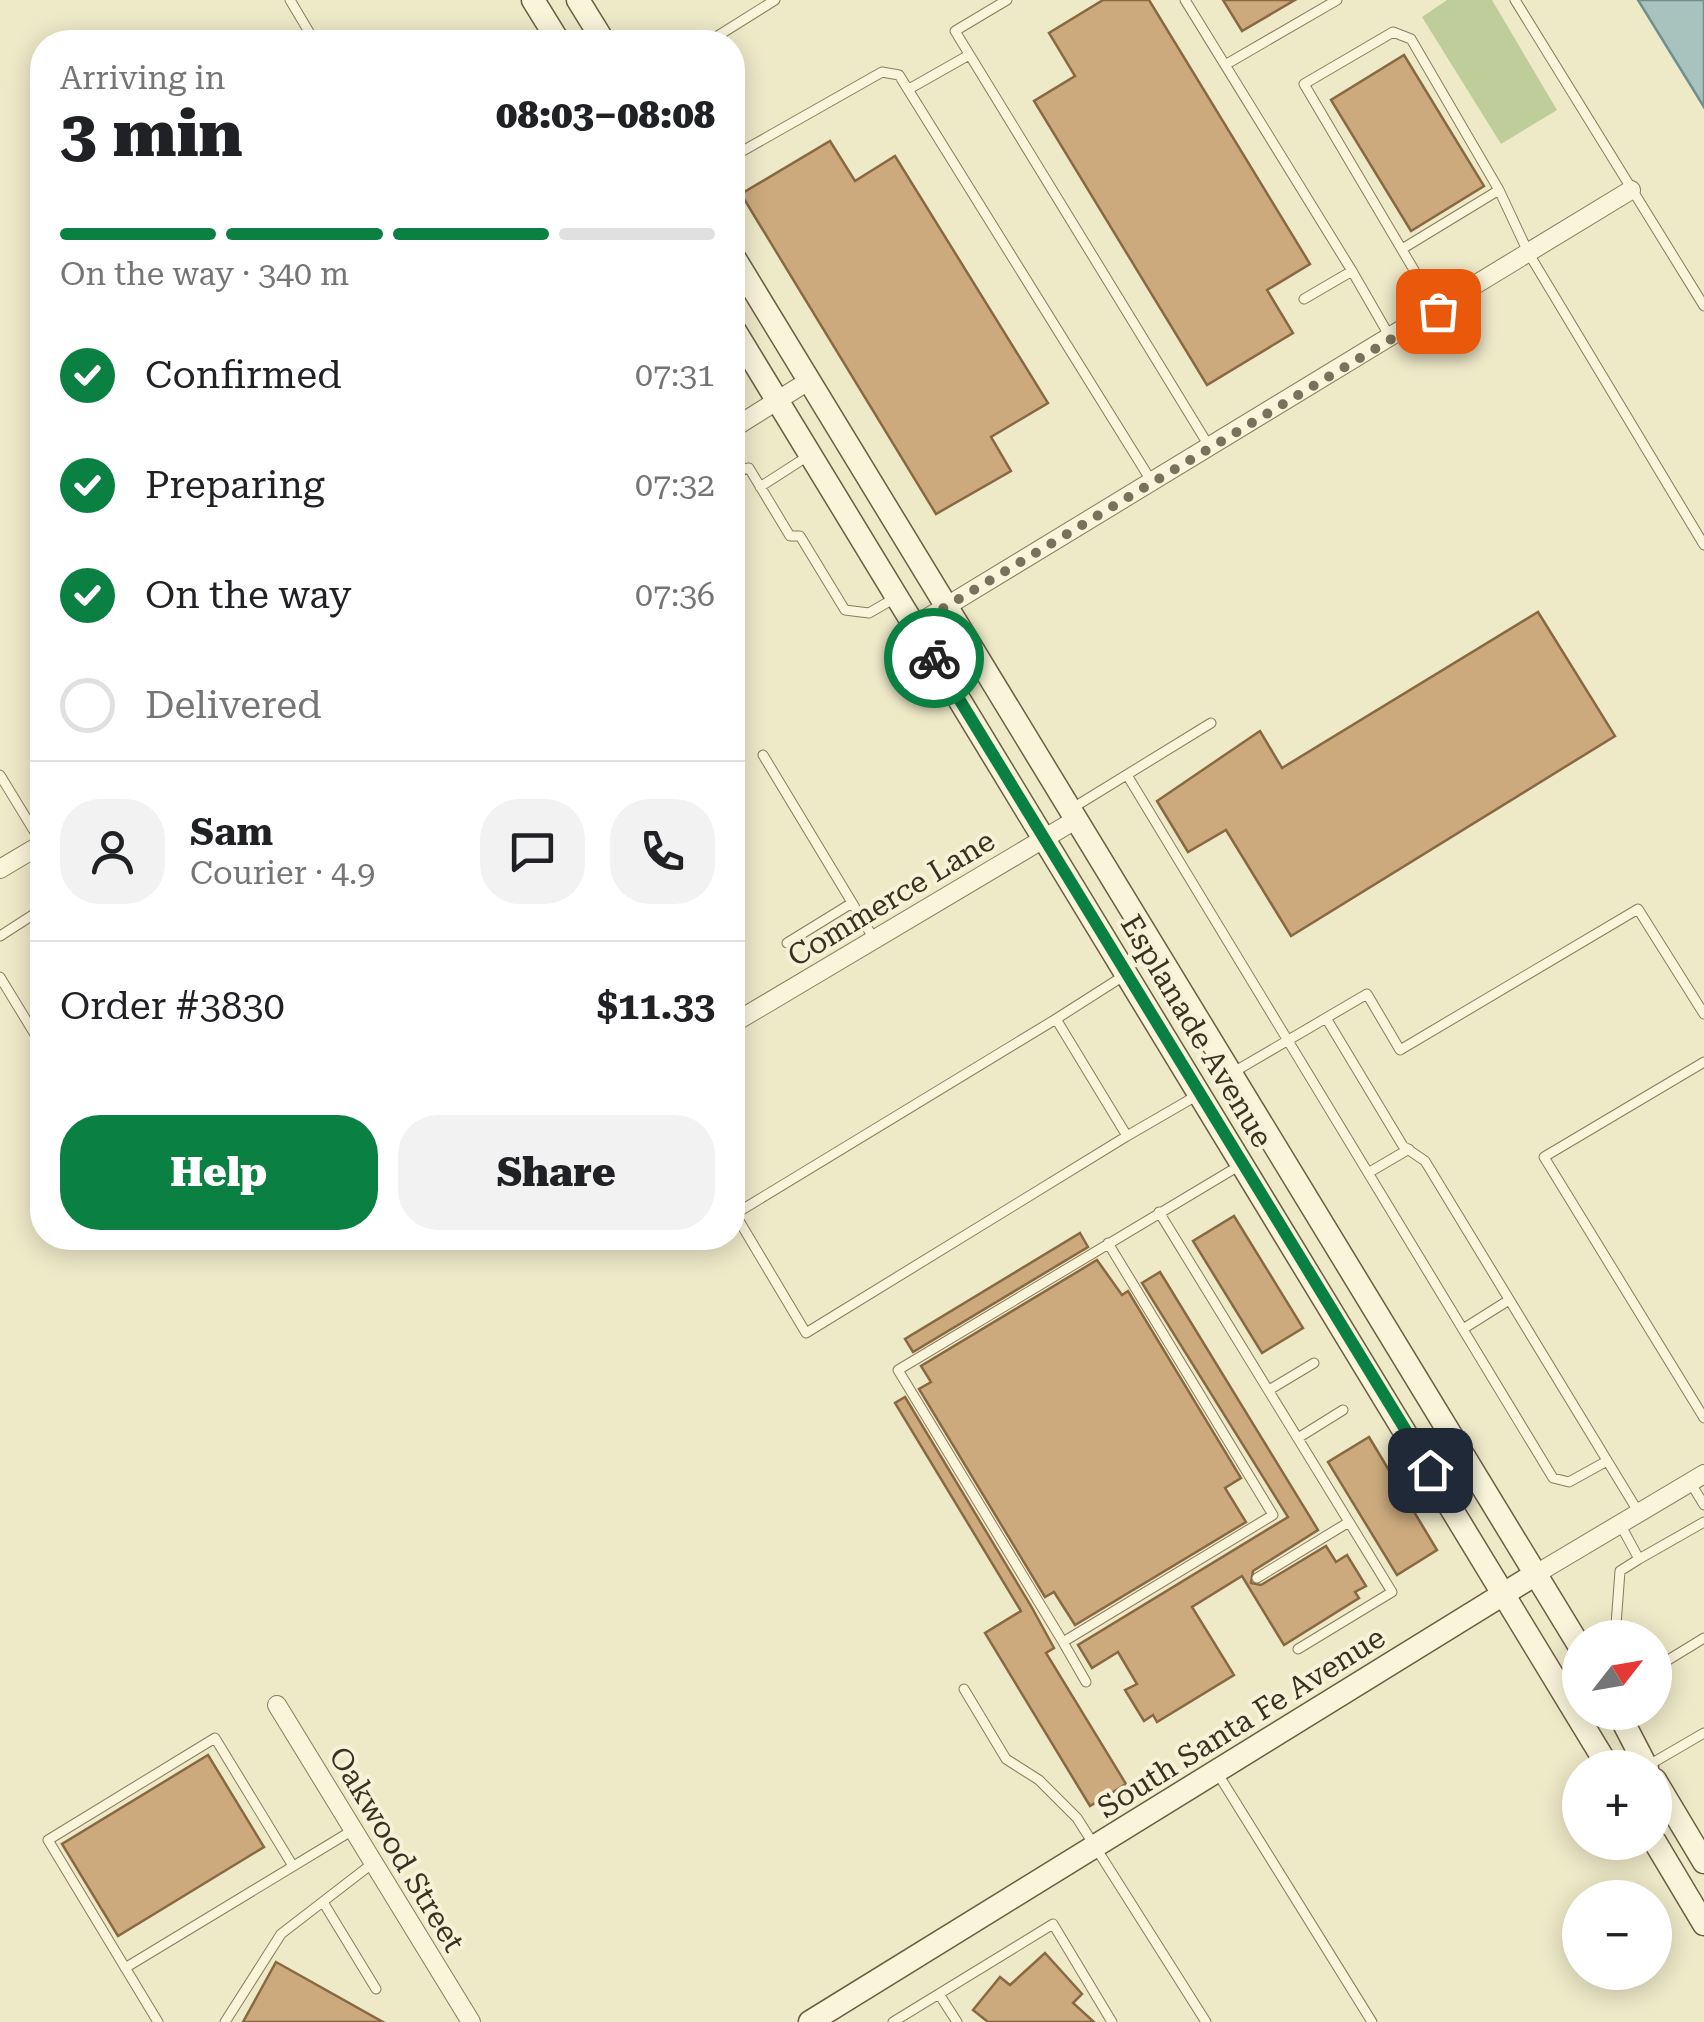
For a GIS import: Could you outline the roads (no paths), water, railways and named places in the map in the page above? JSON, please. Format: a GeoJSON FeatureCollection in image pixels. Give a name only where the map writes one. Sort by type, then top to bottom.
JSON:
{"type":"FeatureCollection","features":[{"type":"Feature","properties":{"kind":"main road"},"geometry":{"type":"LineString","coordinates":[[534,0],[552,30]]}},
{"type":"Feature","properties":{"kind":"main road"},"geometry":{"type":"LineString","coordinates":[[578,0],[597,30]]}},
{"type":"Feature","properties":{"kind":"main road","name":"Esplanade Avenue"},"geometry":{"type":"LineString","coordinates":[[745,275],[1564,1620]]}},
{"type":"Feature","properties":{"kind":"main road","name":"Esplanade Avenue"},"geometry":{"type":"LineString","coordinates":[[745,347],[1599,1750]]}},
{"type":"Feature","properties":{"kind":"main road"},"geometry":{"type":"LineString","coordinates":[[1200,1094],[1232,1073]]}},
{"type":"Feature","properties":{"kind":"main road"},"geometry":{"type":"LineString","coordinates":[[1306,1266],[1338,1248]]}},
{"type":"Feature","properties":{"kind":"main road","name":"South Santa Fe Avenue"},"geometry":{"type":"LineString","coordinates":[[810,2022],[1536,1574]]}},
{"type":"Feature","properties":{"kind":"main road"},"geometry":{"type":"LineString","coordinates":[[1672,1808],[1704,1862]]}},
{"type":"Feature","properties":{"kind":"main road"},"geometry":{"type":"LineString","coordinates":[[1666,1860],[1704,1924]]}},
{"type":"Feature","properties":{"kind":"street"},"geometry":{"type":"LineString","coordinates":[[914,626],[1438,311],[1631,190]]}},
{"type":"Feature","properties":{"kind":"street"},"geometry":{"type":"LineString","coordinates":[[745,420],[810,380]]}},
{"type":"Feature","properties":{"kind":"street","name":"Commerce Lane"},"geometry":{"type":"LineString","coordinates":[[745,1016],[1045,838],[1074,814]]}},
{"type":"Feature","properties":{"kind":"street"},"geometry":{"type":"LineString","coordinates":[[0,869],[30,851]]}},
{"type":"Feature","properties":{"kind":"street","name":"South Santa Fe Avenue"},"geometry":{"type":"LineString","coordinates":[[1536,1574],[1697,1478]]}},
{"type":"Feature","properties":{"kind":"street","name":"Oakwood Street"},"geometry":{"type":"LineString","coordinates":[[277,1705],[471,2022]]}},
{"type":"Feature","properties":{"kind":"lane"},"geometry":{"type":"LineString","coordinates":[[290,0],[308,30]]}},
{"type":"Feature","properties":{"kind":"lane"},"geometry":{"type":"LineString","coordinates":[[727,30],[776,0]]}},
{"type":"Feature","properties":{"kind":"lane"},"geometry":{"type":"LineString","coordinates":[[1007,0],[955,31],[1210,447]]}},
{"type":"Feature","properties":{"kind":"lane"},"geometry":{"type":"LineString","coordinates":[[1185,0],[1391,339]]}},
{"type":"Feature","properties":{"kind":"lane"},"geometry":{"type":"LineString","coordinates":[[1225,65],[1338,0]]}},
{"type":"Feature","properties":{"kind":"lane"},"geometry":{"type":"LineString","coordinates":[[1515,0],[1704,306]]}},
{"type":"Feature","properties":{"kind":"lane"},"geometry":{"type":"LineString","coordinates":[[1438,311],[1304,84],[1394,32],[1404,35],[1499,190],[1529,254],[1704,545]]}},
{"type":"Feature","properties":{"kind":"lane"},"geometry":{"type":"LineString","coordinates":[[909,89],[969,55]]}},
{"type":"Feature","properties":{"kind":"lane"},"geometry":{"type":"LineString","coordinates":[[745,150],[882,72],[899,75],[1152,482]]}},
{"type":"Feature","properties":{"kind":"lane"},"geometry":{"type":"LineString","coordinates":[[1402,248],[1499,190]]}},
{"type":"Feature","properties":{"kind":"lane"},"geometry":{"type":"LineString","coordinates":[[1304,299],[1352,272]]}},
{"type":"Feature","properties":{"kind":"lane"},"geometry":{"type":"LineString","coordinates":[[760,487],[811,454]]}},
{"type":"Feature","properties":{"kind":"lane"},"geometry":{"type":"LineString","coordinates":[[745,469],[749,468],[790,536],[800,536],[845,610],[869,614],[896,597]]}},
{"type":"Feature","properties":{"kind":"lane"},"geometry":{"type":"LineString","coordinates":[[1074,814],[1127,775],[1211,723]]}},
{"type":"Feature","properties":{"kind":"lane"},"geometry":{"type":"LineString","coordinates":[[763,756],[874,939]]}},
{"type":"Feature","properties":{"kind":"lane"},"geometry":{"type":"LineString","coordinates":[[0,775],[30,824]]}},
{"type":"Feature","properties":{"kind":"lane"},"geometry":{"type":"LineString","coordinates":[[1127,775],[1553,1478],[1569,1482],[1607,1461]]}},
{"type":"Feature","properties":{"kind":"lane"},"geometry":{"type":"LineString","coordinates":[[787,943],[852,903]]}},
{"type":"Feature","properties":{"kind":"lane"},"geometry":{"type":"LineString","coordinates":[[1232,1073],[1367,994],[1400,1050],[1638,909],[1704,1014]]}},
{"type":"Feature","properties":{"kind":"lane"},"geometry":{"type":"LineString","coordinates":[[0,936],[30,917]]}},
{"type":"Feature","properties":{"kind":"lane"},"geometry":{"type":"LineString","coordinates":[[745,1208],[1128,974]]}},
{"type":"Feature","properties":{"kind":"lane"},"geometry":{"type":"LineString","coordinates":[[0,977],[30,1026]]}},
{"type":"Feature","properties":{"kind":"lane"},"geometry":{"type":"LineString","coordinates":[[1326,1018],[1409,1148],[1424,1162],[1639,1513]]}},
{"type":"Feature","properties":{"kind":"lane"},"geometry":{"type":"LineString","coordinates":[[1056,1019],[1127,1136]]}},
{"type":"Feature","properties":{"kind":"lane"},"geometry":{"type":"LineString","coordinates":[[1704,1062],[1544,1156],[1704,1418]]}},
{"type":"Feature","properties":{"kind":"lane"},"geometry":{"type":"LineString","coordinates":[[745,1231],[806,1332],[1200,1094]]}},
{"type":"Feature","properties":{"kind":"lane"},"geometry":{"type":"LineString","coordinates":[[1368,1173],[1409,1148]]}},
{"type":"Feature","properties":{"kind":"lane"},"geometry":{"type":"LineString","coordinates":[[1086,1682],[898,1370],[1243,1163]]}},
{"type":"Feature","properties":{"kind":"lane"},"geometry":{"type":"LineString","coordinates":[[1159,1212],[1392,1592],[1298,1649]]}},
{"type":"Feature","properties":{"kind":"lane"},"geometry":{"type":"LineString","coordinates":[[1064,1642],[1273,1515],[1108,1243]]}},
{"type":"Feature","properties":{"kind":"lane"},"geometry":{"type":"LineString","coordinates":[[1462,1329],[1509,1300]]}},
{"type":"Feature","properties":{"kind":"lane"},"geometry":{"type":"LineString","coordinates":[[1269,1390],[1314,1363]]}},
{"type":"Feature","properties":{"kind":"lane"},"geometry":{"type":"LineString","coordinates":[[1298,1438],[1342,1410]]}},
{"type":"Feature","properties":{"kind":"lane"},"geometry":{"type":"LineString","coordinates":[[1697,1478],[1704,1505]]}},
{"type":"Feature","properties":{"kind":"lane"},"geometry":{"type":"LineString","coordinates":[[1257,1578],[1349,1522]]}},
{"type":"Feature","properties":{"kind":"lane"},"geometry":{"type":"LineString","coordinates":[[1616,1620],[1620,1571],[1704,1522]]}},
{"type":"Feature","properties":{"kind":"lane"},"geometry":{"type":"LineString","coordinates":[[1620,1524],[1639,1559]]}},
{"type":"Feature","properties":{"kind":"lane"},"geometry":{"type":"LineString","coordinates":[[1672,1658],[1704,1638]]}},
{"type":"Feature","properties":{"kind":"lane"},"geometry":{"type":"LineString","coordinates":[[964,1689],[1006,1758],[1052,1792],[1096,1846],[1206,2022]]}},
{"type":"Feature","properties":{"kind":"lane"},"geometry":{"type":"LineString","coordinates":[[1672,1755],[1704,1732]]}},
{"type":"Feature","properties":{"kind":"lane"},"geometry":{"type":"LineString","coordinates":[[158,2022],[48,1840],[215,1738],[293,1866]]}},
{"type":"Feature","properties":{"kind":"lane"},"geometry":{"type":"LineString","coordinates":[[1217,1772],[1372,2022]]}},
{"type":"Feature","properties":{"kind":"lane"},"geometry":{"type":"LineString","coordinates":[[125,1968],[353,1830]]}},
{"type":"Feature","properties":{"kind":"lane"},"geometry":{"type":"LineString","coordinates":[[224,2022],[280,1934],[374,1862]]}},
{"type":"Feature","properties":{"kind":"lane"},"geometry":{"type":"LineString","coordinates":[[323,1902],[376,1989]]}},
{"type":"Feature","properties":{"kind":"lane"},"geometry":{"type":"LineString","coordinates":[[893,2022],[1053,1924],[1112,2022]]}},
{"type":"Feature","properties":{"kind":"lane"},"geometry":{"type":"LineString","coordinates":[[940,1994],[957,2022]]}},
{"type":"Feature","properties":{"kind":"water"},"geometry":{"type":"Polygon","coordinates":[[[1638,0],[1704,0],[1704,107],[1638,0]]]}}]}
